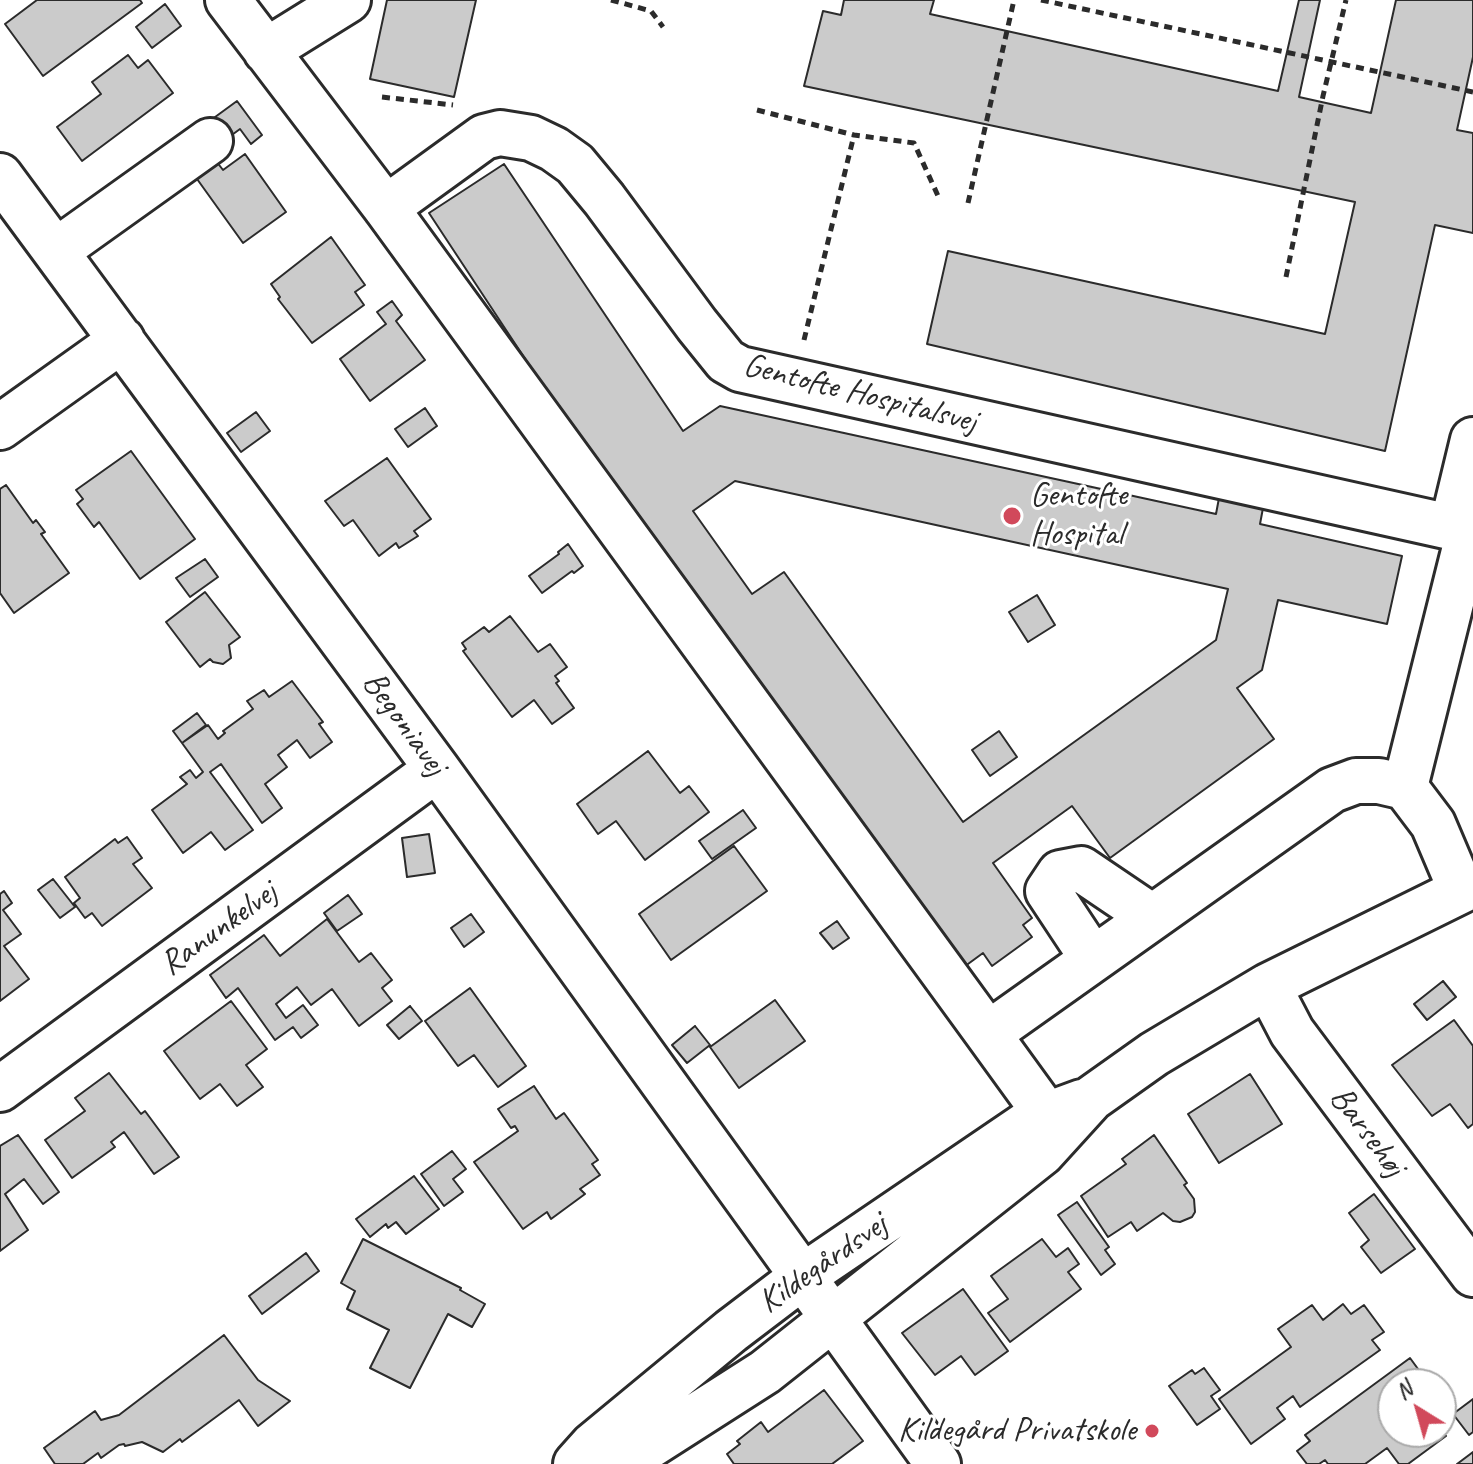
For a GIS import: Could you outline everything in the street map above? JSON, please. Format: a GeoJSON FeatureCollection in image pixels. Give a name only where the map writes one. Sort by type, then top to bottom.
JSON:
{"type":"FeatureCollection","features":[{"type":"Feature","properties":{"kind":"street"},"geometry":{"type":"LineString","coordinates":[[228,0],[386,208],[1046,1114]]}},
{"type":"Feature","properties":{"kind":"street"},"geometry":{"type":"LineString","coordinates":[[266,51],[348,0]]}},
{"type":"Feature","properties":{"kind":"street","name":"Gentofte Hospitalsvej"},"geometry":{"type":"LineString","coordinates":[[484,137],[500,133],[531,138],[575,164],[726,361],[747,372],[1465,530]]}},
{"type":"Feature","properties":{"kind":"street"},"geometry":{"type":"LineString","coordinates":[[386,208],[484,137]]}},
{"type":"Feature","properties":{"kind":"street"},"geometry":{"type":"LineString","coordinates":[[56,251],[210,141]]}},
{"type":"Feature","properties":{"kind":"street","name":"Begoniavej"},"geometry":{"type":"LineString","coordinates":[[0,176],[437,769],[938,1464]]}},
{"type":"Feature","properties":{"kind":"street"},"geometry":{"type":"LineString","coordinates":[[0,427],[122,340]]}},
{"type":"Feature","properties":{"kind":"street"},"geometry":{"type":"LineString","coordinates":[[1405,787],[1465,530],[1473,440]]}},
{"type":"Feature","properties":{"kind":"street","name":"Ranunkelvej"},"geometry":{"type":"LineString","coordinates":[[0,1089],[437,769]]}},
{"type":"Feature","properties":{"kind":"street"},"geometry":{"type":"LineString","coordinates":[[988,1034],[1332,790],[1356,781],[1379,781],[1405,787],[1433,824],[1467,888]]}},
{"type":"Feature","properties":{"kind":"street"},"geometry":{"type":"LineString","coordinates":[[1093,959],[1048,891],[1060,873],[1081,869],[1152,917]]}},
{"type":"Feature","properties":{"kind":"street","name":"Kildegårdsvej"},"geometry":{"type":"LineString","coordinates":[[621,1464],[765,1372],[1042,1153],[1092,1098],[1154,1054],[1268,986],[1467,888]]}},
{"type":"Feature","properties":{"kind":"street","name":"Barsehøj"},"geometry":{"type":"LineString","coordinates":[[1268,986],[1292,1032],[1473,1274]]}},
{"type":"Feature","properties":{"kind":"street","name":"Kildegårdsvej"},"geometry":{"type":"LineString","coordinates":[[576,1464],[593,1445],[802,1277],[1033,1120],[1092,1098]]}},
{"type":"Feature","properties":{"kind":"path"},"geometry":{"type":"LineString","coordinates":[[611,0],[651,11],[663,27]]}},
{"type":"Feature","properties":{"kind":"path"},"geometry":{"type":"LineString","coordinates":[[968,203],[1014,0]]}},
{"type":"Feature","properties":{"kind":"path"},"geometry":{"type":"LineString","coordinates":[[1041,0],[1473,92]]}},
{"type":"Feature","properties":{"kind":"path"},"geometry":{"type":"LineString","coordinates":[[1286,277],[1346,0]]}},
{"type":"Feature","properties":{"kind":"path"},"geometry":{"type":"LineString","coordinates":[[382,97],[475,107],[484,137]]}},
{"type":"Feature","properties":{"kind":"path"},"geometry":{"type":"LineString","coordinates":[[757,110],[854,135],[914,143],[939,198]]}},
{"type":"Feature","properties":{"kind":"path"},"geometry":{"type":"LineString","coordinates":[[794,383],[854,135]]}},
{"type":"Feature","properties":{"kind":"building"},"geometry":{"type":"Polygon","coordinates":[[[37,0],[140,0],[142,3],[43,76],[5,24],[37,0]]]}},
{"type":"Feature","properties":{"kind":"building"},"geometry":{"type":"Polygon","coordinates":[[[387,0],[476,0],[454,97],[370,79],[387,0]]]}},
{"type":"Feature","properties":{"kind":"building"},"geometry":{"type":"Polygon","coordinates":[[[844,0],[934,0],[930,14],[1278,91],[1299,0],[1320,0],[1299,97],[1371,113],[1396,0],[1473,0],[1473,57],[1457,130],[1473,133],[1473,233],[1435,225],[1385,451],[927,344],[948,251],[1325,334],[1355,202],[804,86],[823,11],[841,15],[844,0]]]}},
{"type":"Feature","properties":{"kind":"building"},"geometry":{"type":"Polygon","coordinates":[[[165,4],[181,26],[152,48],[136,27],[165,4]]]}},
{"type":"Feature","properties":{"kind":"building"},"geometry":{"type":"Polygon","coordinates":[[[128,55],[138,68],[148,60],[173,93],[82,161],[57,127],[101,94],[92,82],[128,55]]]}},
{"type":"Feature","properties":{"kind":"building"},"geometry":{"type":"Polygon","coordinates":[[[237,101],[262,135],[251,144],[240,129],[225,140],[211,120],[237,101]]]}},
{"type":"Feature","properties":{"kind":"building"},"geometry":{"type":"Polygon","coordinates":[[[245,154],[286,212],[243,243],[192,172],[213,157],[223,170],[245,154]]]}},
{"type":"Feature","properties":{"kind":"building"},"geometry":{"type":"Polygon","coordinates":[[[504,164],[683,431],[720,406],[1216,514],[1219,498],[1263,508],[1260,524],[1402,556],[1387,624],[1278,600],[1262,670],[1237,688],[1274,739],[1110,858],[1072,806],[993,863],[1032,918],[1023,925],[1032,937],[992,966],[983,953],[953,975],[714,622],[655,539],[647,544],[429,213],[504,164]],[[735,481],[693,511],[752,594],[784,572],[963,822],[1216,640],[1228,589],[735,481]]]}},
{"type":"Feature","properties":{"kind":"building"},"geometry":{"type":"Polygon","coordinates":[[[331,237],[365,285],[355,292],[364,305],[312,343],[278,299],[280,297],[271,284],[331,237]]]}},
{"type":"Feature","properties":{"kind":"building"},"geometry":{"type":"Polygon","coordinates":[[[392,301],[402,315],[396,321],[425,360],[370,401],[340,359],[386,324],[377,312],[392,301]]]}},
{"type":"Feature","properties":{"kind":"building"},"geometry":{"type":"Polygon","coordinates":[[[425,408],[437,426],[408,447],[395,429],[425,408]]]}},
{"type":"Feature","properties":{"kind":"building"},"geometry":{"type":"Polygon","coordinates":[[[256,412],[270,431],[241,452],[227,433],[256,412]]]}},
{"type":"Feature","properties":{"kind":"building"},"geometry":{"type":"Polygon","coordinates":[[[131,451],[195,539],[140,579],[99,522],[94,527],[77,504],[83,499],[76,490],[131,451]]]}},
{"type":"Feature","properties":{"kind":"building"},"geometry":{"type":"Polygon","coordinates":[[[387,458],[431,519],[414,531],[418,536],[399,548],[396,543],[379,556],[353,520],[344,526],[325,501],[387,458]]]}},
{"type":"Feature","properties":{"kind":"building"},"geometry":{"type":"Polygon","coordinates":[[[6,485],[33,523],[36,520],[45,532],[41,534],[69,573],[14,613],[0,593],[0,489],[6,485]]]}},
{"type":"Feature","properties":{"kind":"building"},"geometry":{"type":"Polygon","coordinates":[[[568,544],[583,566],[542,593],[529,576],[568,544]]]}},
{"type":"Feature","properties":{"kind":"building"},"geometry":{"type":"Polygon","coordinates":[[[205,559],[218,577],[190,597],[176,578],[205,559]]]}},
{"type":"Feature","properties":{"kind":"building"},"geometry":{"type":"Polygon","coordinates":[[[205,592],[240,637],[229,645],[231,658],[223,664],[210,659],[200,667],[166,622],[205,592]]]}},
{"type":"Feature","properties":{"kind":"building"},"geometry":{"type":"Polygon","coordinates":[[[1037,595],[1055,625],[1028,642],[1009,612],[1037,595]]]}},
{"type":"Feature","properties":{"kind":"building"},"geometry":{"type":"Polygon","coordinates":[[[510,616],[538,652],[550,644],[567,667],[555,676],[559,681],[556,683],[574,708],[552,724],[534,700],[512,717],[463,651],[466,649],[462,643],[484,627],[489,632],[510,616]]]}},
{"type":"Feature","properties":{"kind":"building"},"geometry":{"type":"Polygon","coordinates":[[[292,681],[323,722],[319,724],[332,742],[310,758],[297,740],[278,755],[287,767],[265,784],[282,808],[262,823],[221,764],[210,772],[253,830],[225,850],[211,832],[183,853],[152,810],[187,784],[180,777],[190,770],[196,778],[203,772],[182,743],[208,725],[218,739],[225,733],[223,731],[253,709],[247,701],[264,690],[269,697],[292,681]]]}},
{"type":"Feature","properties":{"kind":"building"},"geometry":{"type":"Polygon","coordinates":[[[197,713],[206,725],[182,743],[173,731],[197,713]]]}},
{"type":"Feature","properties":{"kind":"building"},"geometry":{"type":"Polygon","coordinates":[[[999,731],[1017,757],[990,776],[972,750],[999,731]]]}},
{"type":"Feature","properties":{"kind":"building"},"geometry":{"type":"Polygon","coordinates":[[[648,751],[680,793],[689,786],[709,812],[645,860],[616,821],[598,834],[577,804],[648,751]]]}},
{"type":"Feature","properties":{"kind":"building"},"geometry":{"type":"Polygon","coordinates":[[[743,810],[756,828],[712,859],[699,841],[743,810]]]}},
{"type":"Feature","properties":{"kind":"building"},"geometry":{"type":"Polygon","coordinates":[[[429,834],[435,873],[407,877],[402,838],[429,834]]]}},
{"type":"Feature","properties":{"kind":"building"},"geometry":{"type":"Polygon","coordinates":[[[127,837],[142,858],[133,864],[152,888],[102,926],[92,913],[85,918],[74,903],[80,898],[65,877],[115,839],[118,843],[127,837]]]}},
{"type":"Feature","properties":{"kind":"building"},"geometry":{"type":"Polygon","coordinates":[[[734,846],[767,891],[671,960],[639,914],[734,846]]]}},
{"type":"Feature","properties":{"kind":"building"},"geometry":{"type":"Polygon","coordinates":[[[53,879],[75,907],[60,918],[38,890],[53,879]]]}},
{"type":"Feature","properties":{"kind":"building"},"geometry":{"type":"Polygon","coordinates":[[[4,891],[12,903],[3,910],[21,934],[4,946],[29,979],[0,1001],[0,894],[4,891]]]}},
{"type":"Feature","properties":{"kind":"building"},"geometry":{"type":"Polygon","coordinates":[[[348,895],[362,914],[337,931],[324,913],[348,895]]]}},
{"type":"Feature","properties":{"kind":"building"},"geometry":{"type":"Polygon","coordinates":[[[471,914],[484,932],[464,947],[451,928],[471,914]]]}},
{"type":"Feature","properties":{"kind":"building"},"geometry":{"type":"Polygon","coordinates":[[[327,919],[359,962],[371,953],[392,980],[382,988],[392,1001],[359,1026],[332,989],[311,1005],[297,987],[276,1004],[286,1018],[303,1005],[318,1025],[301,1038],[293,1027],[275,1040],[238,988],[226,998],[210,975],[264,935],[280,956],[327,919]]]}},
{"type":"Feature","properties":{"kind":"building"},"geometry":{"type":"Polygon","coordinates":[[[837,921],[849,938],[833,949],[820,933],[837,921]]]}},
{"type":"Feature","properties":{"kind":"building"},"geometry":{"type":"Polygon","coordinates":[[[1443,981],[1456,997],[1427,1020],[1414,1004],[1443,981]]]}},
{"type":"Feature","properties":{"kind":"building"},"geometry":{"type":"Polygon","coordinates":[[[470,988],[526,1066],[498,1087],[474,1055],[458,1066],[425,1021],[470,988]]]}},
{"type":"Feature","properties":{"kind":"building"},"geometry":{"type":"Polygon","coordinates":[[[775,1000],[805,1041],[739,1088],[710,1047],[775,1000]]]}},
{"type":"Feature","properties":{"kind":"building"},"geometry":{"type":"Polygon","coordinates":[[[231,1001],[267,1049],[246,1065],[263,1087],[237,1106],[220,1084],[200,1099],[164,1051],[231,1001]]]}},
{"type":"Feature","properties":{"kind":"building"},"geometry":{"type":"Polygon","coordinates":[[[410,1006],[422,1021],[399,1039],[387,1025],[410,1006]]]}},
{"type":"Feature","properties":{"kind":"building"},"geometry":{"type":"Polygon","coordinates":[[[1454,1020],[1473,1046],[1473,1124],[1468,1128],[1450,1104],[1432,1116],[1392,1065],[1454,1020]]]}},
{"type":"Feature","properties":{"kind":"building"},"geometry":{"type":"Polygon","coordinates":[[[695,1026],[710,1045],[687,1063],[672,1045],[695,1026]]]}},
{"type":"Feature","properties":{"kind":"building"},"geometry":{"type":"Polygon","coordinates":[[[109,1073],[141,1114],[145,1111],[179,1157],[154,1174],[124,1132],[111,1142],[115,1147],[72,1178],[45,1140],[85,1111],[75,1098],[109,1073]]]}},
{"type":"Feature","properties":{"kind":"building"},"geometry":{"type":"Polygon","coordinates":[[[1250,1074],[1282,1124],[1219,1163],[1188,1114],[1250,1074]]]}},
{"type":"Feature","properties":{"kind":"building"},"geometry":{"type":"Polygon","coordinates":[[[534,1086],[556,1119],[564,1113],[598,1160],[592,1164],[600,1175],[580,1189],[585,1194],[551,1219],[547,1212],[523,1229],[474,1162],[518,1131],[515,1126],[511,1128],[498,1109],[534,1086]]]}},
{"type":"Feature","properties":{"kind":"building"},"geometry":{"type":"Polygon","coordinates":[[[18,1135],[59,1192],[43,1204],[24,1179],[5,1194],[28,1230],[0,1251],[0,1146],[18,1135]]]}},
{"type":"Feature","properties":{"kind":"building"},"geometry":{"type":"Polygon","coordinates":[[[1154,1135],[1187,1183],[1184,1185],[1194,1199],[1195,1212],[1192,1217],[1180,1222],[1163,1213],[1137,1231],[1131,1222],[1108,1237],[1081,1196],[1126,1164],[1122,1159],[1154,1135]]]}},
{"type":"Feature","properties":{"kind":"building"},"geometry":{"type":"Polygon","coordinates":[[[452,1151],[466,1169],[453,1179],[463,1192],[444,1206],[421,1174],[452,1151]]]}},
{"type":"Feature","properties":{"kind":"building"},"geometry":{"type":"Polygon","coordinates":[[[414,1176],[439,1209],[406,1234],[396,1222],[388,1228],[386,1224],[370,1237],[356,1219],[414,1176]]]}},
{"type":"Feature","properties":{"kind":"building"},"geometry":{"type":"Polygon","coordinates":[[[1374,1194],[1415,1249],[1381,1273],[1361,1247],[1369,1240],[1349,1213],[1374,1194]]]}},
{"type":"Feature","properties":{"kind":"building"},"geometry":{"type":"Polygon","coordinates":[[[1077,1202],[1109,1247],[1105,1250],[1115,1264],[1101,1275],[1058,1215],[1077,1202]]]}},
{"type":"Feature","properties":{"kind":"building"},"geometry":{"type":"Polygon","coordinates":[[[363,1239],[461,1288],[485,1304],[472,1327],[448,1314],[410,1388],[370,1368],[389,1330],[347,1309],[355,1291],[341,1283],[363,1239]]]}},
{"type":"Feature","properties":{"kind":"building"},"geometry":{"type":"Polygon","coordinates":[[[1042,1239],[1056,1257],[1068,1248],[1079,1264],[1068,1272],[1081,1289],[1010,1342],[988,1313],[1008,1299],[991,1276],[1042,1239]]]}},
{"type":"Feature","properties":{"kind":"building"},"geometry":{"type":"Polygon","coordinates":[[[306,1253],[319,1271],[262,1314],[249,1296],[306,1253]]]}},
{"type":"Feature","properties":{"kind":"building"},"geometry":{"type":"Polygon","coordinates":[[[963,1289],[1008,1351],[975,1375],[961,1356],[935,1375],[902,1333],[963,1289]]]}},
{"type":"Feature","properties":{"kind":"building"},"geometry":{"type":"Polygon","coordinates":[[[1343,1304],[1351,1314],[1364,1305],[1384,1332],[1372,1340],[1380,1350],[1300,1407],[1293,1396],[1277,1408],[1285,1419],[1251,1444],[1219,1399],[1291,1347],[1278,1329],[1312,1305],[1323,1320],[1343,1304]]]}},
{"type":"Feature","properties":{"kind":"building"},"geometry":{"type":"Polygon","coordinates":[[[224,1335],[258,1380],[290,1401],[258,1426],[239,1400],[182,1442],[180,1439],[163,1452],[142,1442],[124,1444],[101,1458],[98,1453],[83,1464],[55,1464],[44,1448],[95,1411],[101,1420],[119,1415],[224,1335]]]}},
{"type":"Feature","properties":{"kind":"building"},"geometry":{"type":"Polygon","coordinates":[[[1410,1358],[1417,1368],[1396,1368],[1410,1358]]]}},
{"type":"Feature","properties":{"kind":"building"},"geometry":{"type":"Polygon","coordinates":[[[1204,1368],[1220,1390],[1211,1396],[1220,1409],[1197,1425],[1169,1386],[1192,1370],[1195,1374],[1204,1368]]]}},
{"type":"Feature","properties":{"kind":"building"},"geometry":{"type":"Polygon","coordinates":[[[1377,1382],[1377,1448],[1387,1448],[1365,1464],[1328,1464],[1325,1460],[1319,1464],[1307,1464],[1297,1451],[1310,1441],[1305,1435],[1377,1382]]]}},
{"type":"Feature","properties":{"kind":"building"},"geometry":{"type":"Polygon","coordinates":[[[824,1390],[863,1441],[832,1464],[734,1464],[727,1454],[740,1444],[737,1441],[761,1422],[768,1432],[824,1390]]]}},
{"type":"Feature","properties":{"kind":"building"},"geometry":{"type":"Polygon","coordinates":[[[1473,1399],[1473,1432],[1469,1435],[1457,1419],[1457,1411],[1473,1399]]]}},
{"type":"Feature","properties":{"kind":"building"},"geometry":{"type":"Polygon","coordinates":[[[1387,1448],[1430,1448],[1408,1464],[1399,1464],[1387,1448]]]}},
{"type":"Feature","properties":{"kind":"building"},"geometry":{"type":"Polygon","coordinates":[[[1473,1452],[1473,1464],[1457,1464],[1473,1452]]]}},
{"type":"Feature","properties":{"kind":"place","name":"Gentofte Hospital"},"geometry":{"type":"Point","coordinates":[1012,516]}},
{"type":"Feature","properties":{"kind":"place","name":"Kildegård Privatskole"},"geometry":{"type":"Point","coordinates":[1152,1431]}}]}
